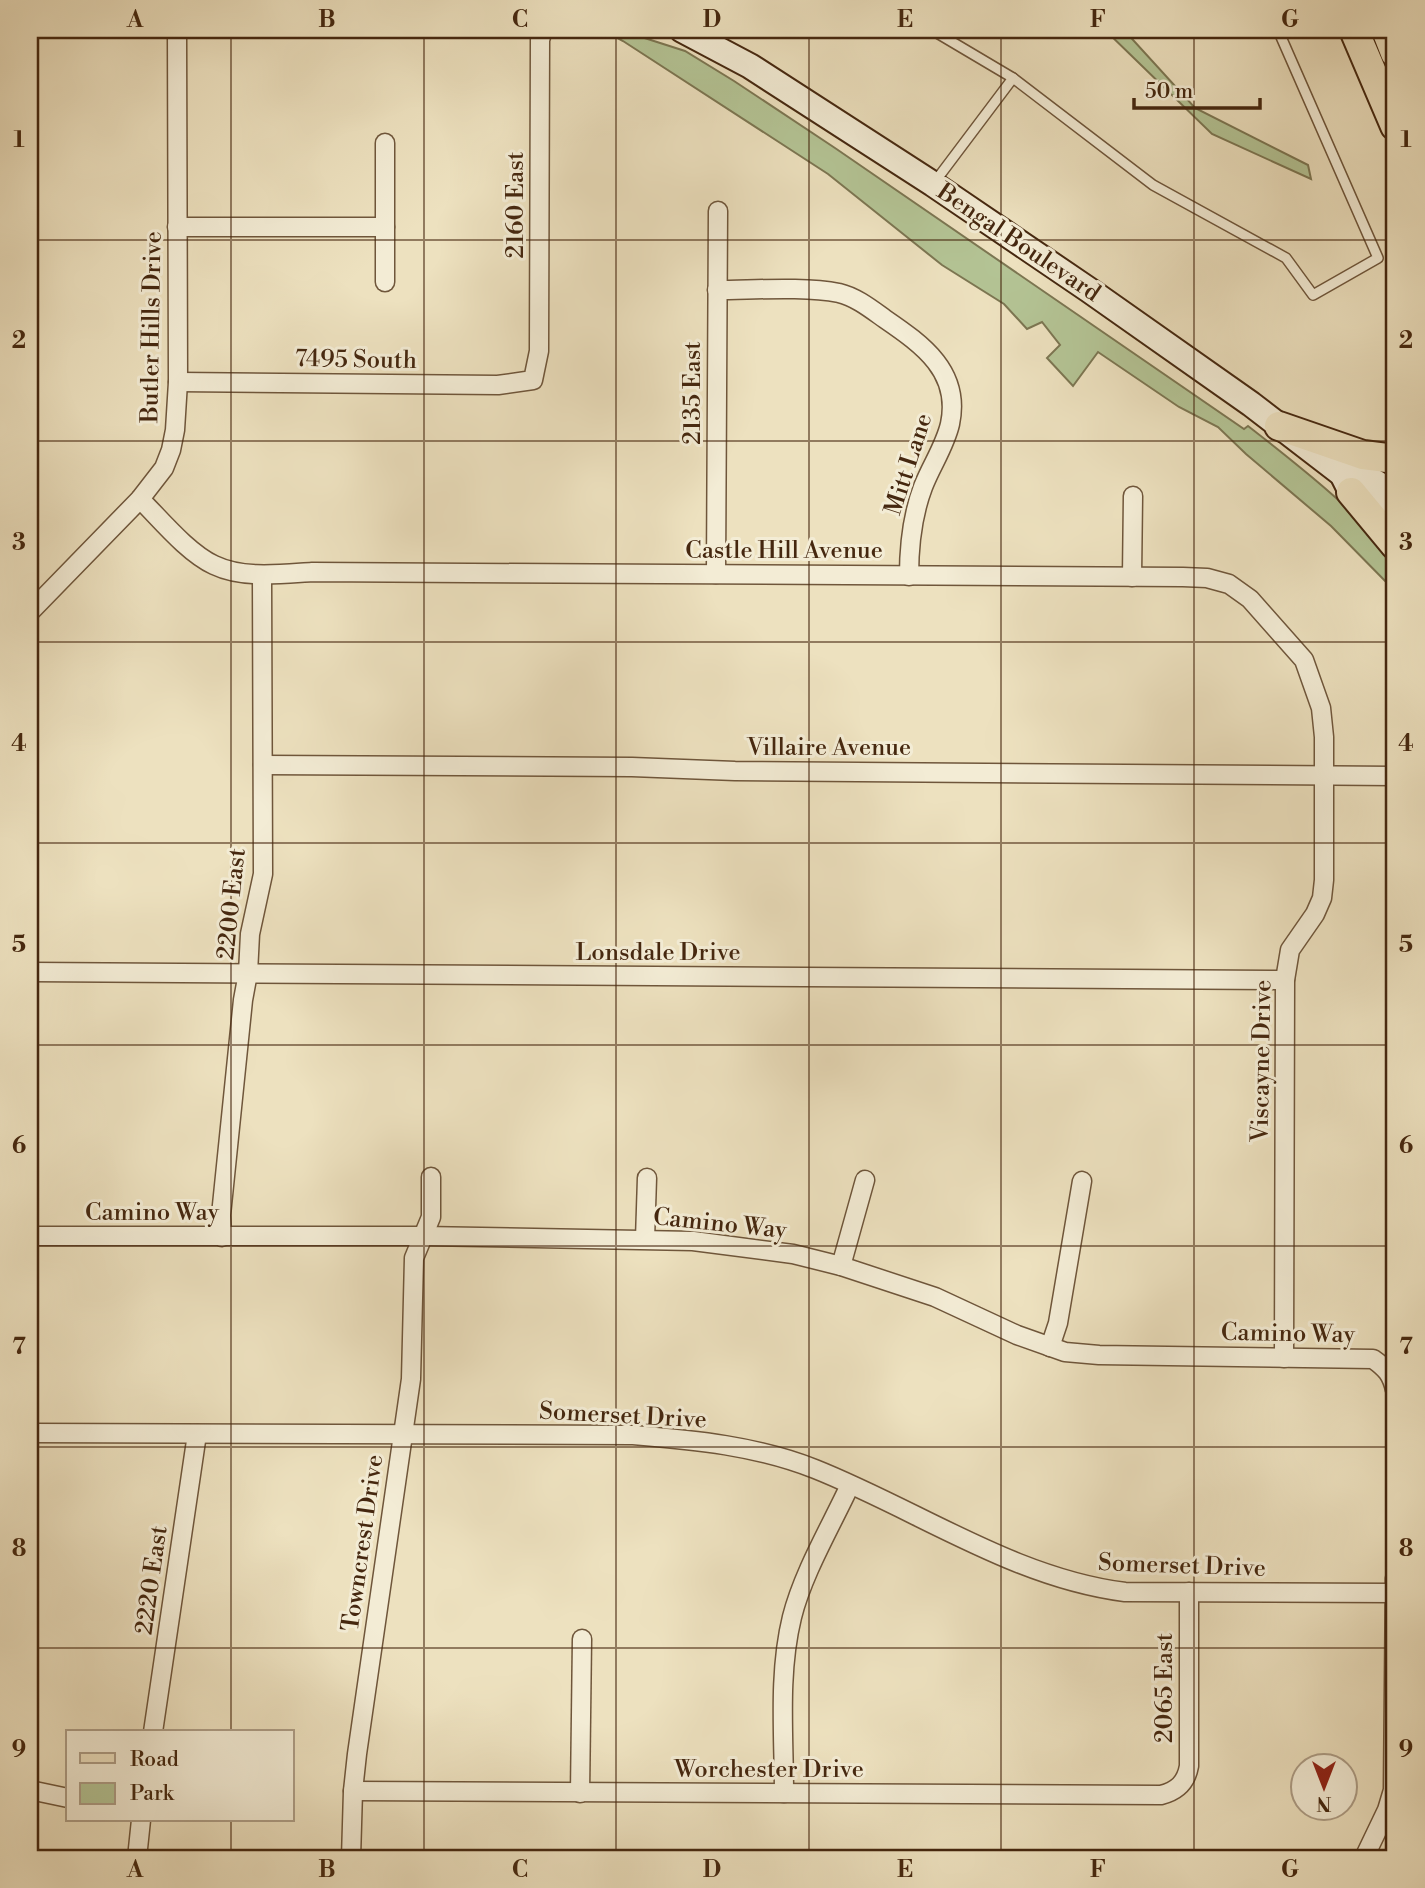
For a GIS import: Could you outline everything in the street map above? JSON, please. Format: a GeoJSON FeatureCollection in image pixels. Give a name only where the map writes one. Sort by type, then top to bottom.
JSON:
{"type":"FeatureCollection","features":[{"type":"Feature","properties":{"kind":"main road","name":"Bengal Boulevard"},"geometry":{"type":"LineString","coordinates":[[682,30],[750,66],[933,184],[1180,353],[1279,426],[1347,483],[1362,500],[1395,517]]}},
{"type":"Feature","properties":{"kind":"main road"},"geometry":{"type":"LineString","coordinates":[[1354,30],[1395,126]]}},
{"type":"Feature","properties":{"kind":"main road"},"geometry":{"type":"LineString","coordinates":[[1386,30],[1395,52]]}},
{"type":"Feature","properties":{"kind":"main road"},"geometry":{"type":"LineString","coordinates":[[1279,426],[1363,455],[1395,459]]}},
{"type":"Feature","properties":{"kind":"main road","name":"Bengal Boulevard"},"geometry":{"type":"LineString","coordinates":[[1347,483],[1362,474],[1395,494]]}},
{"type":"Feature","properties":{"kind":"main road"},"geometry":{"type":"LineString","coordinates":[[1347,483],[1395,545]]}},
{"type":"Feature","properties":{"kind":"street","name":"Butler Hills Drive"},"geometry":{"type":"LineString","coordinates":[[30,612],[140,499],[164,468],[171,450],[175,430],[177,382],[177,30]]}},
{"type":"Feature","properties":{"kind":"street","name":"2160 East"},"geometry":{"type":"LineString","coordinates":[[533,380],[539,351],[540,40],[543,30]]}},
{"type":"Feature","properties":{"kind":"street"},"geometry":{"type":"LineString","coordinates":[[385,143],[385,282]]}},
{"type":"Feature","properties":{"kind":"street","name":"2135 East"},"geometry":{"type":"LineString","coordinates":[[716,574],[718,211]]}},
{"type":"Feature","properties":{"kind":"street"},"geometry":{"type":"LineString","coordinates":[[177,227],[385,228]]}},
{"type":"Feature","properties":{"kind":"street","name":"Mitt Lane"},"geometry":{"type":"LineString","coordinates":[[717,290],[840,293],[858,301],[920,343],[938,362],[948,385],[952,408],[950,424],[915,509],[910,534],[909,576]]}},
{"type":"Feature","properties":{"kind":"street","name":"7495 South"},"geometry":{"type":"LineString","coordinates":[[177,382],[498,385],[533,380]]}},
{"type":"Feature","properties":{"kind":"street"},"geometry":{"type":"LineString","coordinates":[[1132,577],[1133,496]]}},
{"type":"Feature","properties":{"kind":"street","name":"Castle Hill Avenue"},"geometry":{"type":"LineString","coordinates":[[140,499],[199,556],[216,566],[262,576],[312,572],[1207,578],[1229,584],[1250,599],[1304,660],[1321,708],[1324,737],[1323,775]]}},
{"type":"Feature","properties":{"kind":"street","name":"2200 East"},"geometry":{"type":"LineString","coordinates":[[222,1237],[225,1175],[250,934],[263,874],[262,576]]}},
{"type":"Feature","properties":{"kind":"street","name":"Villaire Avenue"},"geometry":{"type":"LineString","coordinates":[[263,765],[1395,776]]}},
{"type":"Feature","properties":{"kind":"street","name":"Viscayne Drive"},"geometry":{"type":"LineString","coordinates":[[1284,1358],[1285,980],[1290,950],[1315,914],[1322,898],[1323,775]]}},
{"type":"Feature","properties":{"kind":"street","name":"Lonsdale Drive"},"geometry":{"type":"LineString","coordinates":[[30,972],[1285,980]]}},
{"type":"Feature","properties":{"kind":"street","name":"Towncrest Drive"},"geometry":{"type":"LineString","coordinates":[[351,1858],[353,1791],[411,1379],[414,1258],[431,1217],[432,1177]]}},
{"type":"Feature","properties":{"kind":"street"},"geometry":{"type":"LineString","coordinates":[[645,1239],[647,1178]]}},
{"type":"Feature","properties":{"kind":"street"},"geometry":{"type":"LineString","coordinates":[[841,1266],[865,1180]]}},
{"type":"Feature","properties":{"kind":"street"},"geometry":{"type":"LineString","coordinates":[[1051,1347],[1058,1323],[1082,1181]]}},
{"type":"Feature","properties":{"kind":"street","name":"Camino Way"},"geometry":{"type":"LineString","coordinates":[[30,1236],[645,1239],[746,1247],[793,1254],[841,1266],[935,1297],[1017,1335],[1065,1352],[1092,1355],[1373,1359],[1386,1368],[1395,1390]]}},
{"type":"Feature","properties":{"kind":"street","name":"Somerset Drive"},"geometry":{"type":"LineString","coordinates":[[30,1433],[633,1435],[695,1440],[762,1452],[814,1469],[1056,1578],[1091,1588],[1125,1592],[1395,1593]]}},
{"type":"Feature","properties":{"kind":"street","name":"2220 East"},"geometry":{"type":"LineString","coordinates":[[153,1730],[197,1434]]}},
{"type":"Feature","properties":{"kind":"street"},"geometry":{"type":"LineString","coordinates":[[784,1793],[784,1670],[787,1642],[802,1588],[850,1485]]}},
{"type":"Feature","properties":{"kind":"street"},"geometry":{"type":"LineString","coordinates":[[1364,1858],[1394,1790],[1395,1578]]}},
{"type":"Feature","properties":{"kind":"street","name":"2065 East"},"geometry":{"type":"LineString","coordinates":[[1183,1784],[1189,1766],[1189,1592]]}},
{"type":"Feature","properties":{"kind":"street"},"geometry":{"type":"LineString","coordinates":[[580,1793],[582,1639]]}},
{"type":"Feature","properties":{"kind":"street","name":"Worchester Drive"},"geometry":{"type":"LineString","coordinates":[[353,1791],[1161,1795],[1183,1784]]}},
{"type":"Feature","properties":{"kind":"street"},"geometry":{"type":"LineString","coordinates":[[30,1790],[66,1798]]}},
{"type":"Feature","properties":{"kind":"street"},"geometry":{"type":"LineString","coordinates":[[137,1858],[141,1822]]}},
{"type":"Feature","properties":{"kind":"lane"},"geometry":{"type":"LineString","coordinates":[[932,30],[1013,78],[1153,185],[1286,258],[1313,295],[1378,258],[1278,30]]}},
{"type":"Feature","properties":{"kind":"lane"},"geometry":{"type":"LineString","coordinates":[[933,184],[1013,78]]}},
{"type":"Feature","properties":{"kind":"green space"},"geometry":{"type":"Polygon","coordinates":[[[603,30],[629,33],[685,51],[734,81],[1244,429],[1248,426],[1324,488],[1395,555],[1395,591],[1331,526],[1218,427],[1179,407],[1098,352],[1073,386],[1047,358],[1060,345],[1042,322],[1027,329],[1004,304],[942,265],[828,174],[603,30]]]}},
{"type":"Feature","properties":{"kind":"green space"},"geometry":{"type":"Polygon","coordinates":[[[1105,30],[1124,30],[1195,108],[1308,165],[1311,179],[1212,134],[1105,30]]]}}]}
